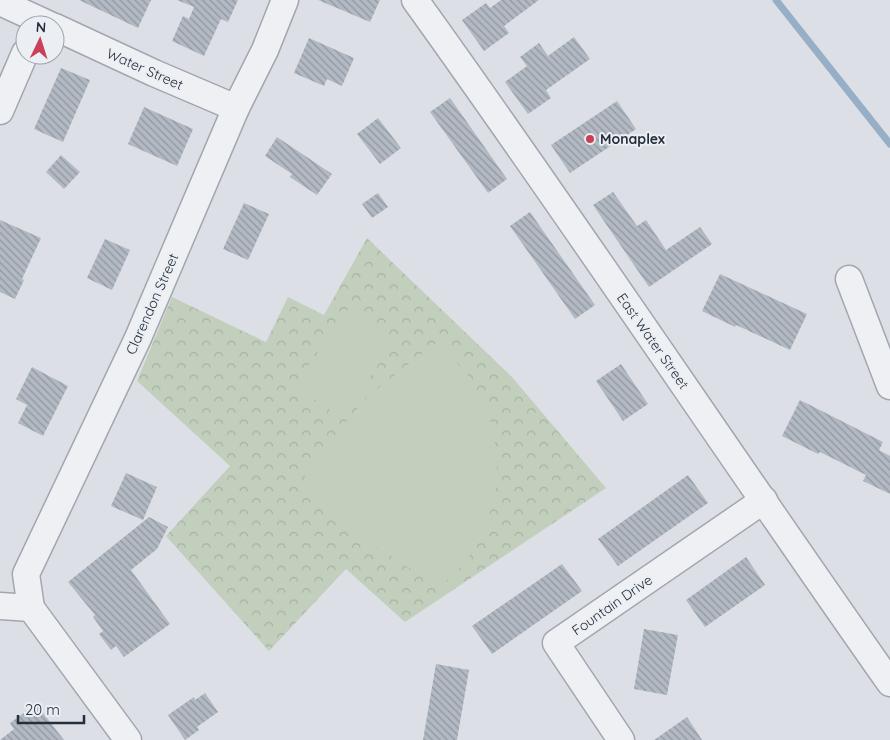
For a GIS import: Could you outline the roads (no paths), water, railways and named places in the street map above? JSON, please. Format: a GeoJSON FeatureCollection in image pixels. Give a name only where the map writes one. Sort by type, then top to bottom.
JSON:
{"type":"FeatureCollection","features":[{"type":"Feature","properties":{"kind":"street","name":"Clarendon Street"},"geometry":{"type":"LineString","coordinates":[[30,608],[26,574],[138,338],[236,108],[265,50],[285,0]]}},
{"type":"Feature","properties":{"kind":"street","name":"East Water Street"},"geometry":{"type":"LineString","coordinates":[[415,0],[890,682]]}},
{"type":"Feature","properties":{"kind":"street","name":"Water Street"},"geometry":{"type":"LineString","coordinates":[[0,2],[27,15]]}},
{"type":"Feature","properties":{"kind":"street","name":"Water Street"},"geometry":{"type":"LineString","coordinates":[[65,33],[236,108]]}},
{"type":"Feature","properties":{"kind":"street"},"geometry":{"type":"LineString","coordinates":[[0,111],[20,65]]}},
{"type":"Feature","properties":{"kind":"street"},"geometry":{"type":"LineString","coordinates":[[849,279],[890,386]]}},
{"type":"Feature","properties":{"kind":"street","name":"Fountain Drive"},"geometry":{"type":"LineString","coordinates":[[621,740],[556,643],[764,500]]}},
{"type":"Feature","properties":{"kind":"street"},"geometry":{"type":"LineString","coordinates":[[0,606],[30,608],[128,740]]}},
{"type":"Feature","properties":{"kind":"waterway"},"geometry":{"type":"LineString","coordinates":[[776,0],[890,144]]}},
{"type":"Feature","properties":{"kind":"place","name":"Monaplex"},"geometry":{"type":"Point","coordinates":[590,139]}}]}
